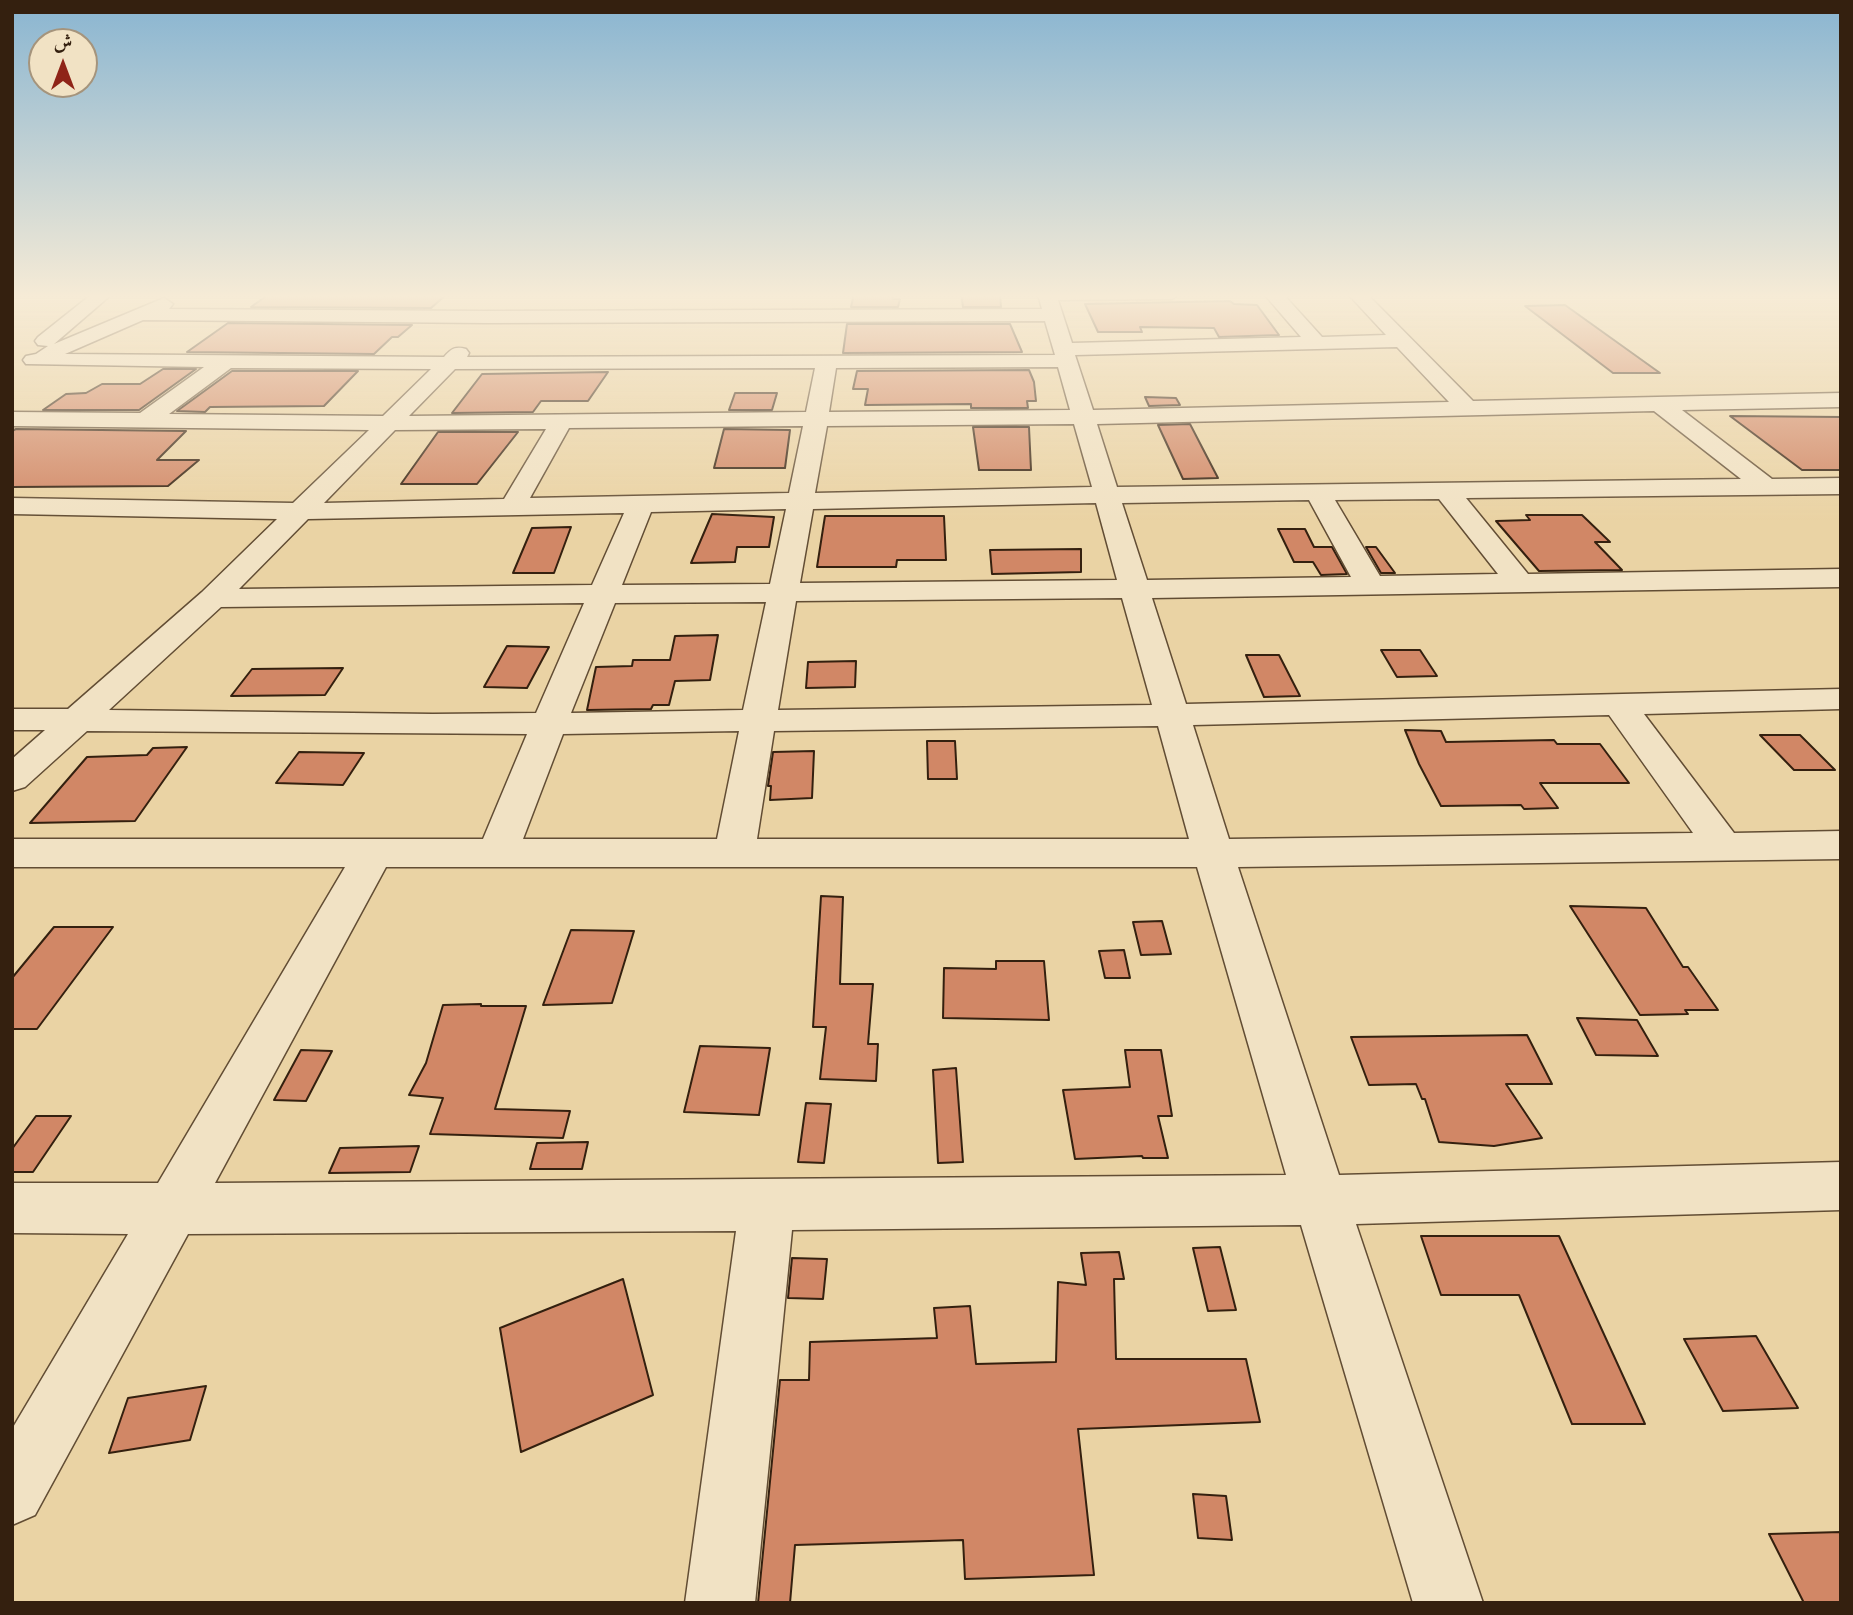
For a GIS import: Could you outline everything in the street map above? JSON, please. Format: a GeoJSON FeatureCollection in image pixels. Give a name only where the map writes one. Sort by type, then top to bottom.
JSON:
{"type":"FeatureCollection","features":[{"type":"Feature","properties":{"kind":"street"},"geometry":{"type":"LineString","coordinates":[[145,421],[215,369]]}},
{"type":"Feature","properties":{"kind":"street"},"geometry":{"type":"LineString","coordinates":[[12,779],[213,598],[443,369]]}},
{"type":"Feature","properties":{"kind":"street"},"geometry":{"type":"LineString","coordinates":[[686,420],[707,369]]}},
{"type":"Feature","properties":{"kind":"street"},"geometry":{"type":"LineString","coordinates":[[735,852],[826,369]]}},
{"type":"Feature","properties":{"kind":"street"},"geometry":{"type":"LineString","coordinates":[[1070,369],[1214,853],[1448,1603]]}},
{"type":"Feature","properties":{"kind":"street"},"geometry":{"type":"LineString","coordinates":[[1429,369],[1465,407]]}},
{"type":"Feature","properties":{"kind":"street"},"geometry":{"type":"LineString","coordinates":[[12,419],[390,423],[1084,417],[1841,400]]}},
{"type":"Feature","properties":{"kind":"street"},"geometry":{"type":"LineString","coordinates":[[1658,403],[1766,487]]}},
{"type":"Feature","properties":{"kind":"street"},"geometry":{"type":"LineString","coordinates":[[512,507],[562,421]]}},
{"type":"Feature","properties":{"kind":"street"},"geometry":{"type":"LineString","coordinates":[[12,506],[302,511],[1107,495],[1841,486]]}},
{"type":"Feature","properties":{"kind":"street"},"geometry":{"type":"LineString","coordinates":[[1446,491],[1520,583]]}},
{"type":"Feature","properties":{"kind":"street"},"geometry":{"type":"LineString","coordinates":[[1317,492],[1371,586]]}},
{"type":"Feature","properties":{"kind":"street"},"geometry":{"type":"LineString","coordinates":[[498,852],[641,504]]}},
{"type":"Feature","properties":{"kind":"street"},"geometry":{"type":"LineString","coordinates":[[213,598],[1135,590],[1841,578]]}},
{"type":"Feature","properties":{"kind":"street"},"geometry":{"type":"LineString","coordinates":[[1619,704],[1723,846]]}},
{"type":"Feature","properties":{"kind":"street"},"geometry":{"type":"LineString","coordinates":[[12,719],[433,724],[1172,715],[1619,704],[1836,704]]}},
{"type":"Feature","properties":{"kind":"street"},"geometry":{"type":"LineString","coordinates":[[12,853],[1214,853],[1841,845]]}},
{"type":"Feature","properties":{"kind":"street"},"geometry":{"type":"LineString","coordinates":[[12,1492],[374,852]]}},
{"type":"Feature","properties":{"kind":"street"},"geometry":{"type":"LineString","coordinates":[[12,1208],[1321,1200],[1841,1185]]}},
{"type":"Feature","properties":{"kind":"street"},"geometry":{"type":"LineString","coordinates":[[720,1603],[767,1205]]}},
{"type":"Feature","properties":{"kind":"building"},"geometry":{"type":"Polygon","coordinates":[[[162,369],[195,369],[139,410],[43,410],[66,394],[86,393],[102,384],[140,384],[162,369]]]}},
{"type":"Feature","properties":{"kind":"building"},"geometry":{"type":"Polygon","coordinates":[[[1608,369],[1655,369],[1660,373],[1613,373],[1608,369]]]}},
{"type":"Feature","properties":{"kind":"building"},"geometry":{"type":"Polygon","coordinates":[[[1029,370],[1034,382],[1036,401],[1027,401],[1028,408],[971,408],[971,404],[865,405],[868,389],[853,389],[857,371],[1029,370]]]}},
{"type":"Feature","properties":{"kind":"building"},"geometry":{"type":"Polygon","coordinates":[[[232,371],[358,371],[324,406],[210,407],[205,412],[177,411],[232,371]]]}},
{"type":"Feature","properties":{"kind":"building"},"geometry":{"type":"Polygon","coordinates":[[[608,372],[588,401],[541,401],[533,412],[452,413],[482,374],[608,372]]]}},
{"type":"Feature","properties":{"kind":"building"},"geometry":{"type":"Polygon","coordinates":[[[735,393],[777,393],[772,410],[729,410],[735,393]]]}},
{"type":"Feature","properties":{"kind":"building"},"geometry":{"type":"Polygon","coordinates":[[[1145,397],[1176,398],[1180,405],[1149,406],[1145,397]]]}},
{"type":"Feature","properties":{"kind":"building"},"geometry":{"type":"Polygon","coordinates":[[[1730,416],[1841,417],[1841,470],[1802,470],[1730,416]]]}},
{"type":"Feature","properties":{"kind":"building"},"geometry":{"type":"Polygon","coordinates":[[[1190,424],[1218,478],[1183,479],[1158,425],[1190,424]]]}},
{"type":"Feature","properties":{"kind":"building"},"geometry":{"type":"Polygon","coordinates":[[[973,427],[1029,427],[1031,470],[979,470],[973,427]]]}},
{"type":"Feature","properties":{"kind":"building"},"geometry":{"type":"Polygon","coordinates":[[[724,429],[790,430],[785,468],[714,468],[724,429]]]}},
{"type":"Feature","properties":{"kind":"building"},"geometry":{"type":"Polygon","coordinates":[[[12,431],[186,431],[157,460],[199,460],[168,486],[12,487],[12,431]]]}},
{"type":"Feature","properties":{"kind":"building"},"geometry":{"type":"Polygon","coordinates":[[[438,432],[518,432],[477,484],[401,484],[438,432]]]}},
{"type":"Feature","properties":{"kind":"building"},"geometry":{"type":"Polygon","coordinates":[[[712,514],[774,517],[769,547],[737,547],[735,562],[691,563],[712,514]]]}},
{"type":"Feature","properties":{"kind":"building"},"geometry":{"type":"Polygon","coordinates":[[[1526,515],[1582,515],[1610,542],[1595,542],[1622,570],[1539,571],[1496,521],[1530,520],[1526,515]]]}},
{"type":"Feature","properties":{"kind":"building"},"geometry":{"type":"Polygon","coordinates":[[[825,516],[944,516],[946,560],[897,560],[896,567],[817,567],[825,516]]]}},
{"type":"Feature","properties":{"kind":"building"},"geometry":{"type":"Polygon","coordinates":[[[571,527],[554,573],[513,573],[532,528],[571,527]]]}},
{"type":"Feature","properties":{"kind":"building"},"geometry":{"type":"Polygon","coordinates":[[[1278,529],[1305,529],[1314,547],[1332,547],[1347,574],[1321,575],[1313,562],[1294,562],[1278,529]]]}},
{"type":"Feature","properties":{"kind":"building"},"geometry":{"type":"Polygon","coordinates":[[[1366,547],[1376,547],[1395,573],[1381,573],[1366,547]]]}},
{"type":"Feature","properties":{"kind":"building"},"geometry":{"type":"Polygon","coordinates":[[[1081,549],[1081,572],[992,574],[990,550],[1081,549]]]}},
{"type":"Feature","properties":{"kind":"building"},"geometry":{"type":"Polygon","coordinates":[[[718,635],[710,680],[675,681],[669,705],[653,705],[651,709],[587,710],[596,667],[632,666],[633,660],[670,660],[675,636],[718,635]]]}},
{"type":"Feature","properties":{"kind":"building"},"geometry":{"type":"Polygon","coordinates":[[[507,646],[549,647],[527,688],[484,687],[507,646]]]}},
{"type":"Feature","properties":{"kind":"building"},"geometry":{"type":"Polygon","coordinates":[[[1381,650],[1420,650],[1437,676],[1397,677],[1381,650]]]}},
{"type":"Feature","properties":{"kind":"building"},"geometry":{"type":"Polygon","coordinates":[[[1246,655],[1279,655],[1300,696],[1264,697],[1246,655]]]}},
{"type":"Feature","properties":{"kind":"building"},"geometry":{"type":"Polygon","coordinates":[[[856,661],[855,687],[806,688],[808,662],[856,661]]]}},
{"type":"Feature","properties":{"kind":"building"},"geometry":{"type":"Polygon","coordinates":[[[343,668],[325,695],[231,696],[252,669],[343,668]]]}},
{"type":"Feature","properties":{"kind":"building"},"geometry":{"type":"Polygon","coordinates":[[[1405,730],[1441,731],[1446,742],[1554,740],[1557,744],[1600,744],[1629,783],[1540,783],[1558,808],[1524,809],[1521,805],[1441,806],[1405,730]]]}},
{"type":"Feature","properties":{"kind":"building"},"geometry":{"type":"Polygon","coordinates":[[[1760,735],[1800,735],[1835,770],[1794,770],[1760,735]]]}},
{"type":"Feature","properties":{"kind":"building"},"geometry":{"type":"Polygon","coordinates":[[[927,741],[955,741],[957,779],[928,779],[927,741]]]}},
{"type":"Feature","properties":{"kind":"building"},"geometry":{"type":"Polygon","coordinates":[[[187,747],[135,821],[30,823],[87,757],[147,755],[153,748],[187,747]]]}},
{"type":"Feature","properties":{"kind":"building"},"geometry":{"type":"Polygon","coordinates":[[[814,751],[812,798],[770,800],[771,786],[768,786],[773,752],[814,751]]]}},
{"type":"Feature","properties":{"kind":"building"},"geometry":{"type":"Polygon","coordinates":[[[299,752],[364,753],[343,785],[276,783],[299,752]]]}},
{"type":"Feature","properties":{"kind":"building"},"geometry":{"type":"Polygon","coordinates":[[[821,896],[843,897],[840,984],[873,984],[868,1044],[878,1044],[876,1081],[820,1079],[826,1027],[813,1027],[821,896]]]}},
{"type":"Feature","properties":{"kind":"building"},"geometry":{"type":"Polygon","coordinates":[[[1570,906],[1646,908],[1683,967],[1688,967],[1718,1010],[1685,1010],[1688,1014],[1640,1015],[1570,906]]]}},
{"type":"Feature","properties":{"kind":"building"},"geometry":{"type":"Polygon","coordinates":[[[1162,921],[1171,954],[1141,955],[1133,922],[1162,921]]]}},
{"type":"Feature","properties":{"kind":"building"},"geometry":{"type":"Polygon","coordinates":[[[54,927],[113,927],[37,1029],[12,1029],[12,978],[54,927]]]}},
{"type":"Feature","properties":{"kind":"building"},"geometry":{"type":"Polygon","coordinates":[[[571,930],[634,931],[612,1003],[543,1005],[571,930]]]}},
{"type":"Feature","properties":{"kind":"building"},"geometry":{"type":"Polygon","coordinates":[[[1124,950],[1130,978],[1105,978],[1099,951],[1124,950]]]}},
{"type":"Feature","properties":{"kind":"building"},"geometry":{"type":"Polygon","coordinates":[[[996,961],[1044,961],[1049,1020],[943,1018],[944,968],[996,969],[996,961]]]}},
{"type":"Feature","properties":{"kind":"building"},"geometry":{"type":"Polygon","coordinates":[[[443,1005],[526,1006],[495,1109],[570,1111],[563,1138],[430,1134],[443,1098],[409,1095],[426,1063],[443,1005]]]}},
{"type":"Feature","properties":{"kind":"building"},"geometry":{"type":"Polygon","coordinates":[[[1577,1018],[1637,1020],[1658,1056],[1596,1055],[1577,1018]]]}},
{"type":"Feature","properties":{"kind":"building"},"geometry":{"type":"Polygon","coordinates":[[[1527,1035],[1552,1084],[1506,1084],[1542,1138],[1494,1146],[1439,1142],[1425,1099],[1422,1099],[1416,1084],[1369,1085],[1351,1037],[1527,1035]]]}},
{"type":"Feature","properties":{"kind":"building"},"geometry":{"type":"Polygon","coordinates":[[[700,1046],[770,1048],[759,1115],[684,1112],[700,1046]]]}},
{"type":"Feature","properties":{"kind":"building"},"geometry":{"type":"Polygon","coordinates":[[[301,1050],[332,1051],[306,1101],[274,1100],[301,1050]]]}},
{"type":"Feature","properties":{"kind":"building"},"geometry":{"type":"Polygon","coordinates":[[[1125,1050],[1161,1050],[1172,1116],[1158,1116],[1168,1158],[1142,1156],[1075,1159],[1063,1090],[1130,1087],[1125,1050]]]}},
{"type":"Feature","properties":{"kind":"building"},"geometry":{"type":"Polygon","coordinates":[[[956,1068],[963,1162],[938,1163],[933,1070],[956,1068]]]}},
{"type":"Feature","properties":{"kind":"building"},"geometry":{"type":"Polygon","coordinates":[[[806,1103],[831,1104],[824,1163],[798,1162],[806,1103]]]}},
{"type":"Feature","properties":{"kind":"building"},"geometry":{"type":"Polygon","coordinates":[[[36,1116],[71,1116],[33,1172],[12,1172],[12,1149],[36,1116]]]}},
{"type":"Feature","properties":{"kind":"building"},"geometry":{"type":"Polygon","coordinates":[[[588,1142],[582,1169],[530,1169],[537,1143],[588,1142]]]}},
{"type":"Feature","properties":{"kind":"building"},"geometry":{"type":"Polygon","coordinates":[[[419,1146],[410,1172],[329,1173],[340,1148],[419,1146]]]}},
{"type":"Feature","properties":{"kind":"building"},"geometry":{"type":"Polygon","coordinates":[[[1421,1236],[1559,1236],[1645,1424],[1572,1424],[1519,1295],[1441,1295],[1421,1236]]]}},
{"type":"Feature","properties":{"kind":"building"},"geometry":{"type":"Polygon","coordinates":[[[1220,1247],[1236,1310],[1208,1311],[1193,1248],[1220,1247]]]}},
{"type":"Feature","properties":{"kind":"building"},"geometry":{"type":"Polygon","coordinates":[[[1119,1252],[1124,1279],[1114,1279],[1116,1359],[1246,1359],[1260,1422],[1078,1429],[1094,1575],[965,1579],[963,1540],[795,1545],[790,1603],[758,1603],[780,1380],[809,1380],[810,1342],[937,1338],[934,1308],[970,1306],[976,1364],[1056,1362],[1058,1282],[1086,1285],[1081,1253],[1119,1252]]]}},
{"type":"Feature","properties":{"kind":"building"},"geometry":{"type":"Polygon","coordinates":[[[792,1258],[827,1259],[823,1299],[788,1298],[792,1258]]]}},
{"type":"Feature","properties":{"kind":"building"},"geometry":{"type":"Polygon","coordinates":[[[623,1279],[653,1395],[521,1452],[500,1328],[623,1279]]]}},
{"type":"Feature","properties":{"kind":"building"},"geometry":{"type":"Polygon","coordinates":[[[1756,1336],[1798,1408],[1723,1411],[1684,1339],[1756,1336]]]}},
{"type":"Feature","properties":{"kind":"building"},"geometry":{"type":"Polygon","coordinates":[[[206,1386],[190,1440],[109,1453],[128,1398],[206,1386]]]}},
{"type":"Feature","properties":{"kind":"building"},"geometry":{"type":"Polygon","coordinates":[[[1193,1494],[1226,1496],[1232,1540],[1198,1538],[1193,1494]]]}},
{"type":"Feature","properties":{"kind":"building"},"geometry":{"type":"Polygon","coordinates":[[[1841,1532],[1841,1603],[1804,1603],[1769,1534],[1841,1532]]]}}]}
